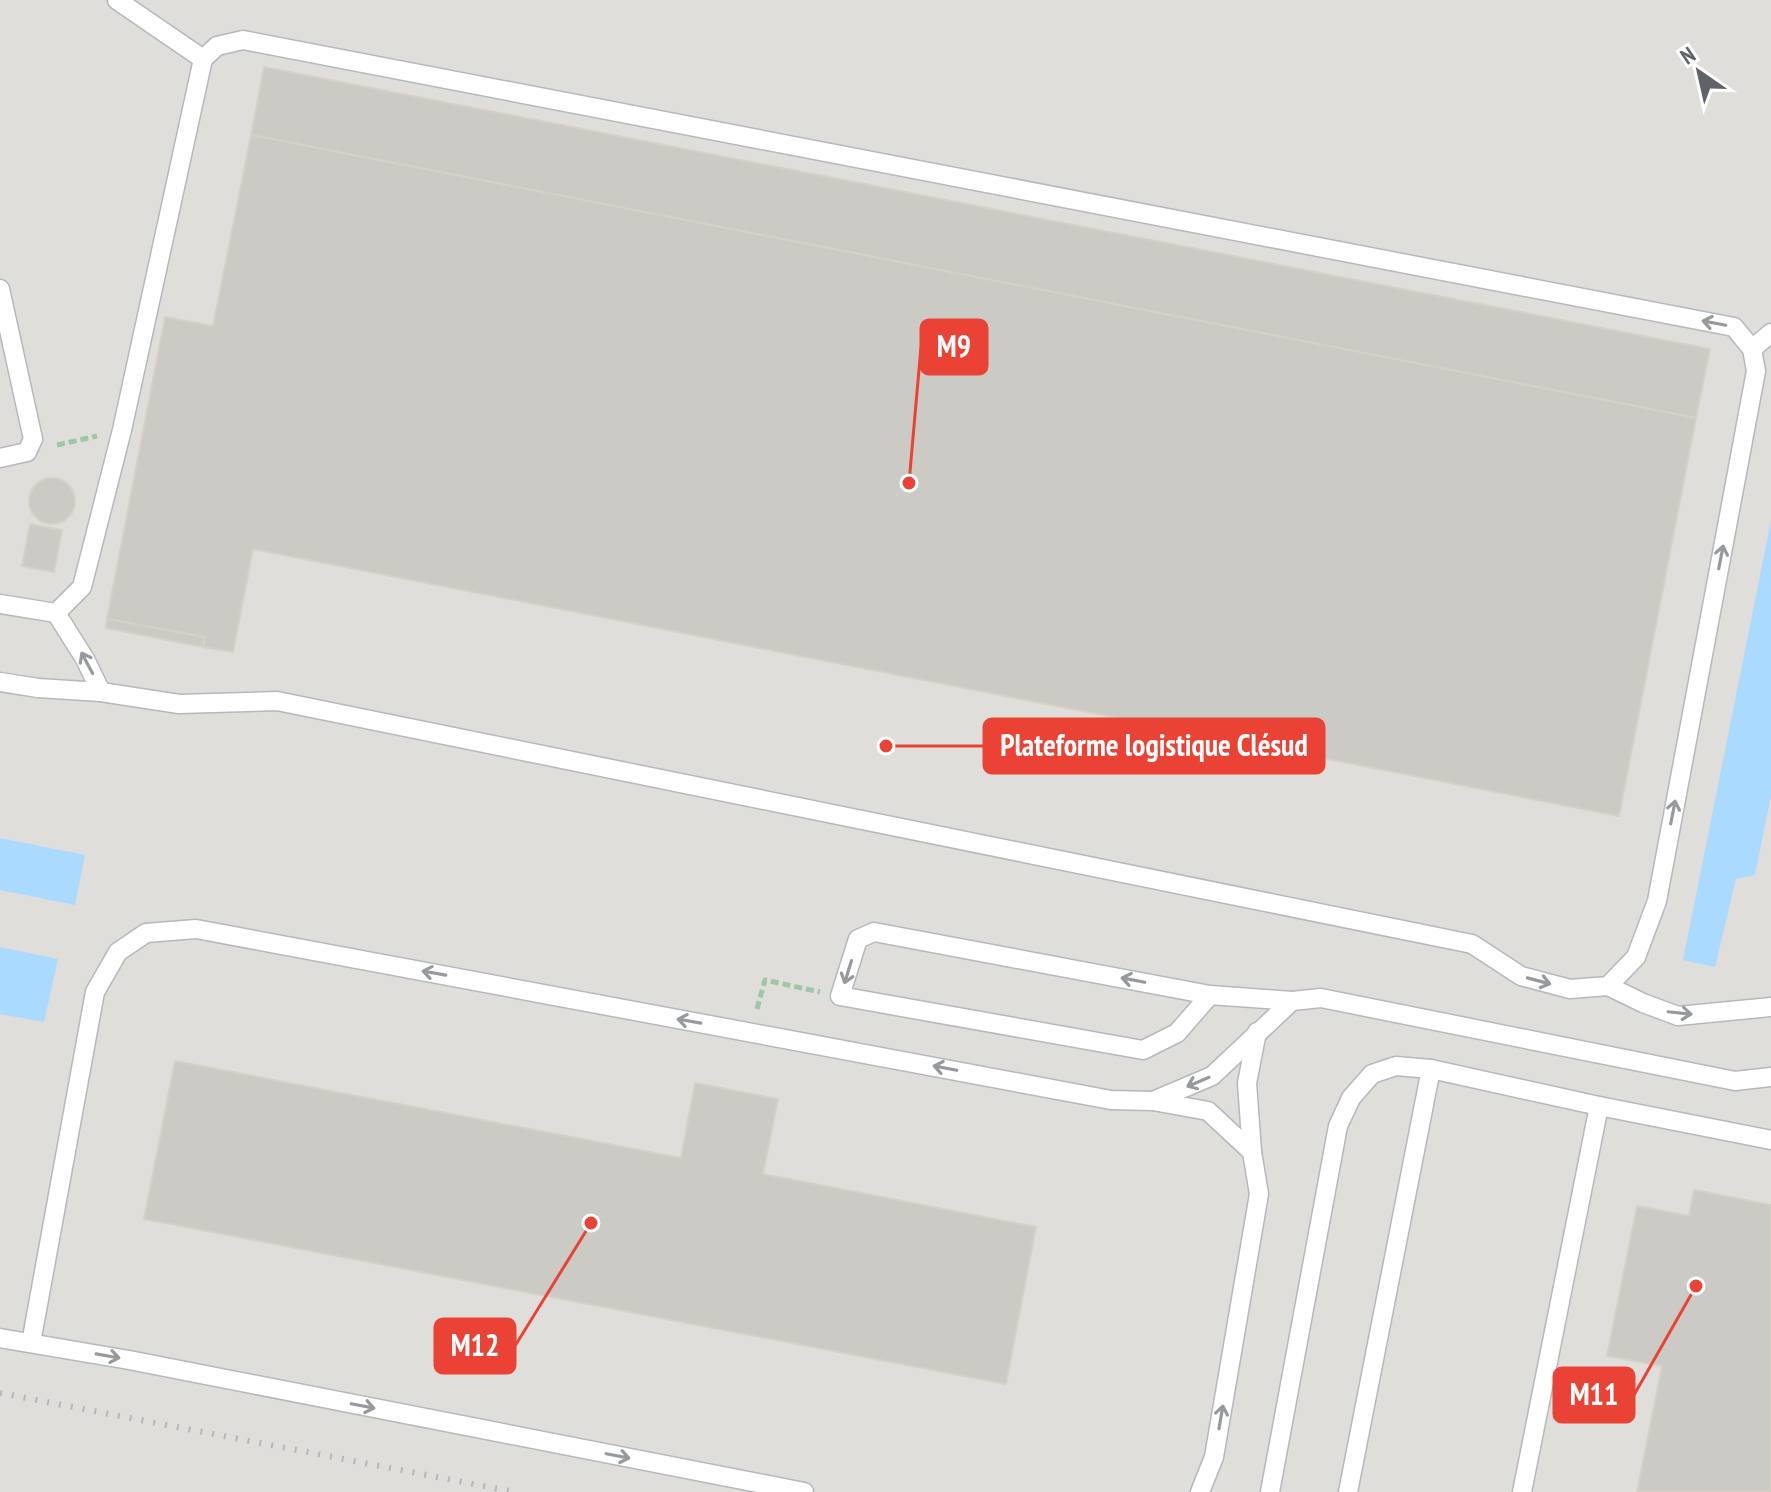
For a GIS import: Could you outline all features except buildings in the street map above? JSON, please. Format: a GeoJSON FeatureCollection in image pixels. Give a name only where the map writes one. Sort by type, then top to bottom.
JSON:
{"type":"FeatureCollection","features":[{"type":"Feature","properties":{"kind":"lane"},"geometry":{"type":"LineString","coordinates":[[117,0],[203,59]]}},
{"type":"Feature","properties":{"kind":"lane"},"geometry":{"type":"LineString","coordinates":[[56,613],[82,587],[122,430],[203,59],[217,46],[243,40],[1734,327],[1752,349],[1756,371],[1657,901],[1636,957],[1608,986]]}},
{"type":"Feature","properties":{"kind":"lane"},"geometry":{"type":"LineString","coordinates":[[0,289],[33,439],[27,452],[0,458]]}},
{"type":"Feature","properties":{"kind":"lane"},"geometry":{"type":"LineString","coordinates":[[1752,349],[1771,333]]}},
{"type":"Feature","properties":{"kind":"lane"},"geometry":{"type":"LineString","coordinates":[[0,604],[56,613],[85,659],[101,692]]}},
{"type":"Feature","properties":{"kind":"lane"},"geometry":{"type":"LineString","coordinates":[[0,682],[179,704],[277,701],[1472,944],[1521,976],[1570,989],[1608,986],[1678,1016],[1771,1007]]}},
{"type":"Feature","properties":{"kind":"lane"},"geometry":{"type":"LineString","coordinates":[[31,1343],[95,992],[118,952],[146,933],[196,929],[1111,1100],[1153,1101],[1208,1111],[1252,1152]]}},
{"type":"Feature","properties":{"kind":"lane"},"geometry":{"type":"LineString","coordinates":[[1210,995],[1177,1033],[1143,1050],[840,996],[858,939],[874,932],[1210,995],[1292,1001],[1321,998],[1735,1081],[1771,1077]]}},
{"type":"Feature","properties":{"kind":"lane"},"geometry":{"type":"LineString","coordinates":[[1153,1101],[1212,1076],[1292,1001]]}},
{"type":"Feature","properties":{"kind":"lane"},"geometry":{"type":"LineString","coordinates":[[1200,1492],[1214,1457],[1259,1194],[1252,1152],[1247,1083],[1257,1032]]}},
{"type":"Feature","properties":{"kind":"lane"},"geometry":{"type":"LineString","coordinates":[[1270,1492],[1338,1126],[1351,1098],[1372,1074],[1396,1066],[1431,1069],[1771,1140]]}},
{"type":"Feature","properties":{"kind":"lane"},"geometry":{"type":"LineString","coordinates":[[1348,1492],[1431,1069]]}},
{"type":"Feature","properties":{"kind":"lane"},"geometry":{"type":"LineString","coordinates":[[1522,1492],[1599,1106]]}},
{"type":"Feature","properties":{"kind":"lane"},"geometry":{"type":"LineString","coordinates":[[0,1338],[145,1363],[804,1492]]}},
{"type":"Feature","properties":{"kind":"path"},"geometry":{"type":"LineString","coordinates":[[27,452],[122,430]]}},
{"type":"Feature","properties":{"kind":"path"},"geometry":{"type":"LineString","coordinates":[[750,1032],[765,980],[840,996]]}},
{"type":"Feature","properties":{"kind":"shaded area"},"geometry":{"type":"Polygon","coordinates":[[[0,0],[1771,0],[1771,1492],[0,1492],[0,0]]]}},
{"type":"Feature","properties":{"kind":"water"},"geometry":{"type":"Polygon","coordinates":[[[1771,521],[1771,795],[1755,875],[1736,879],[1715,967],[1683,960],[1771,521]]]}},
{"type":"Feature","properties":{"kind":"water"},"geometry":{"type":"Polygon","coordinates":[[[0,838],[85,855],[75,905],[0,890],[0,838]]]}},
{"type":"Feature","properties":{"kind":"water"},"geometry":{"type":"Polygon","coordinates":[[[0,947],[58,959],[44,1022],[0,1014],[0,947]]]}},
{"type":"Feature","properties":{"kind":"railway"},"geometry":{"type":"LineString","coordinates":[[0,1393],[515,1492]]}},
{"type":"Feature","properties":{"kind":"place","name":"M9"},"geometry":{"type":"Point","coordinates":[909,483]}},
{"type":"Feature","properties":{"kind":"place","name":"Plateforme logistique Clésud"},"geometry":{"type":"Point","coordinates":[886,746]}},
{"type":"Feature","properties":{"kind":"place","name":"M12"},"geometry":{"type":"Point","coordinates":[591,1223]}},
{"type":"Feature","properties":{"kind":"place","name":"M11"},"geometry":{"type":"Point","coordinates":[1696,1286]}}]}
